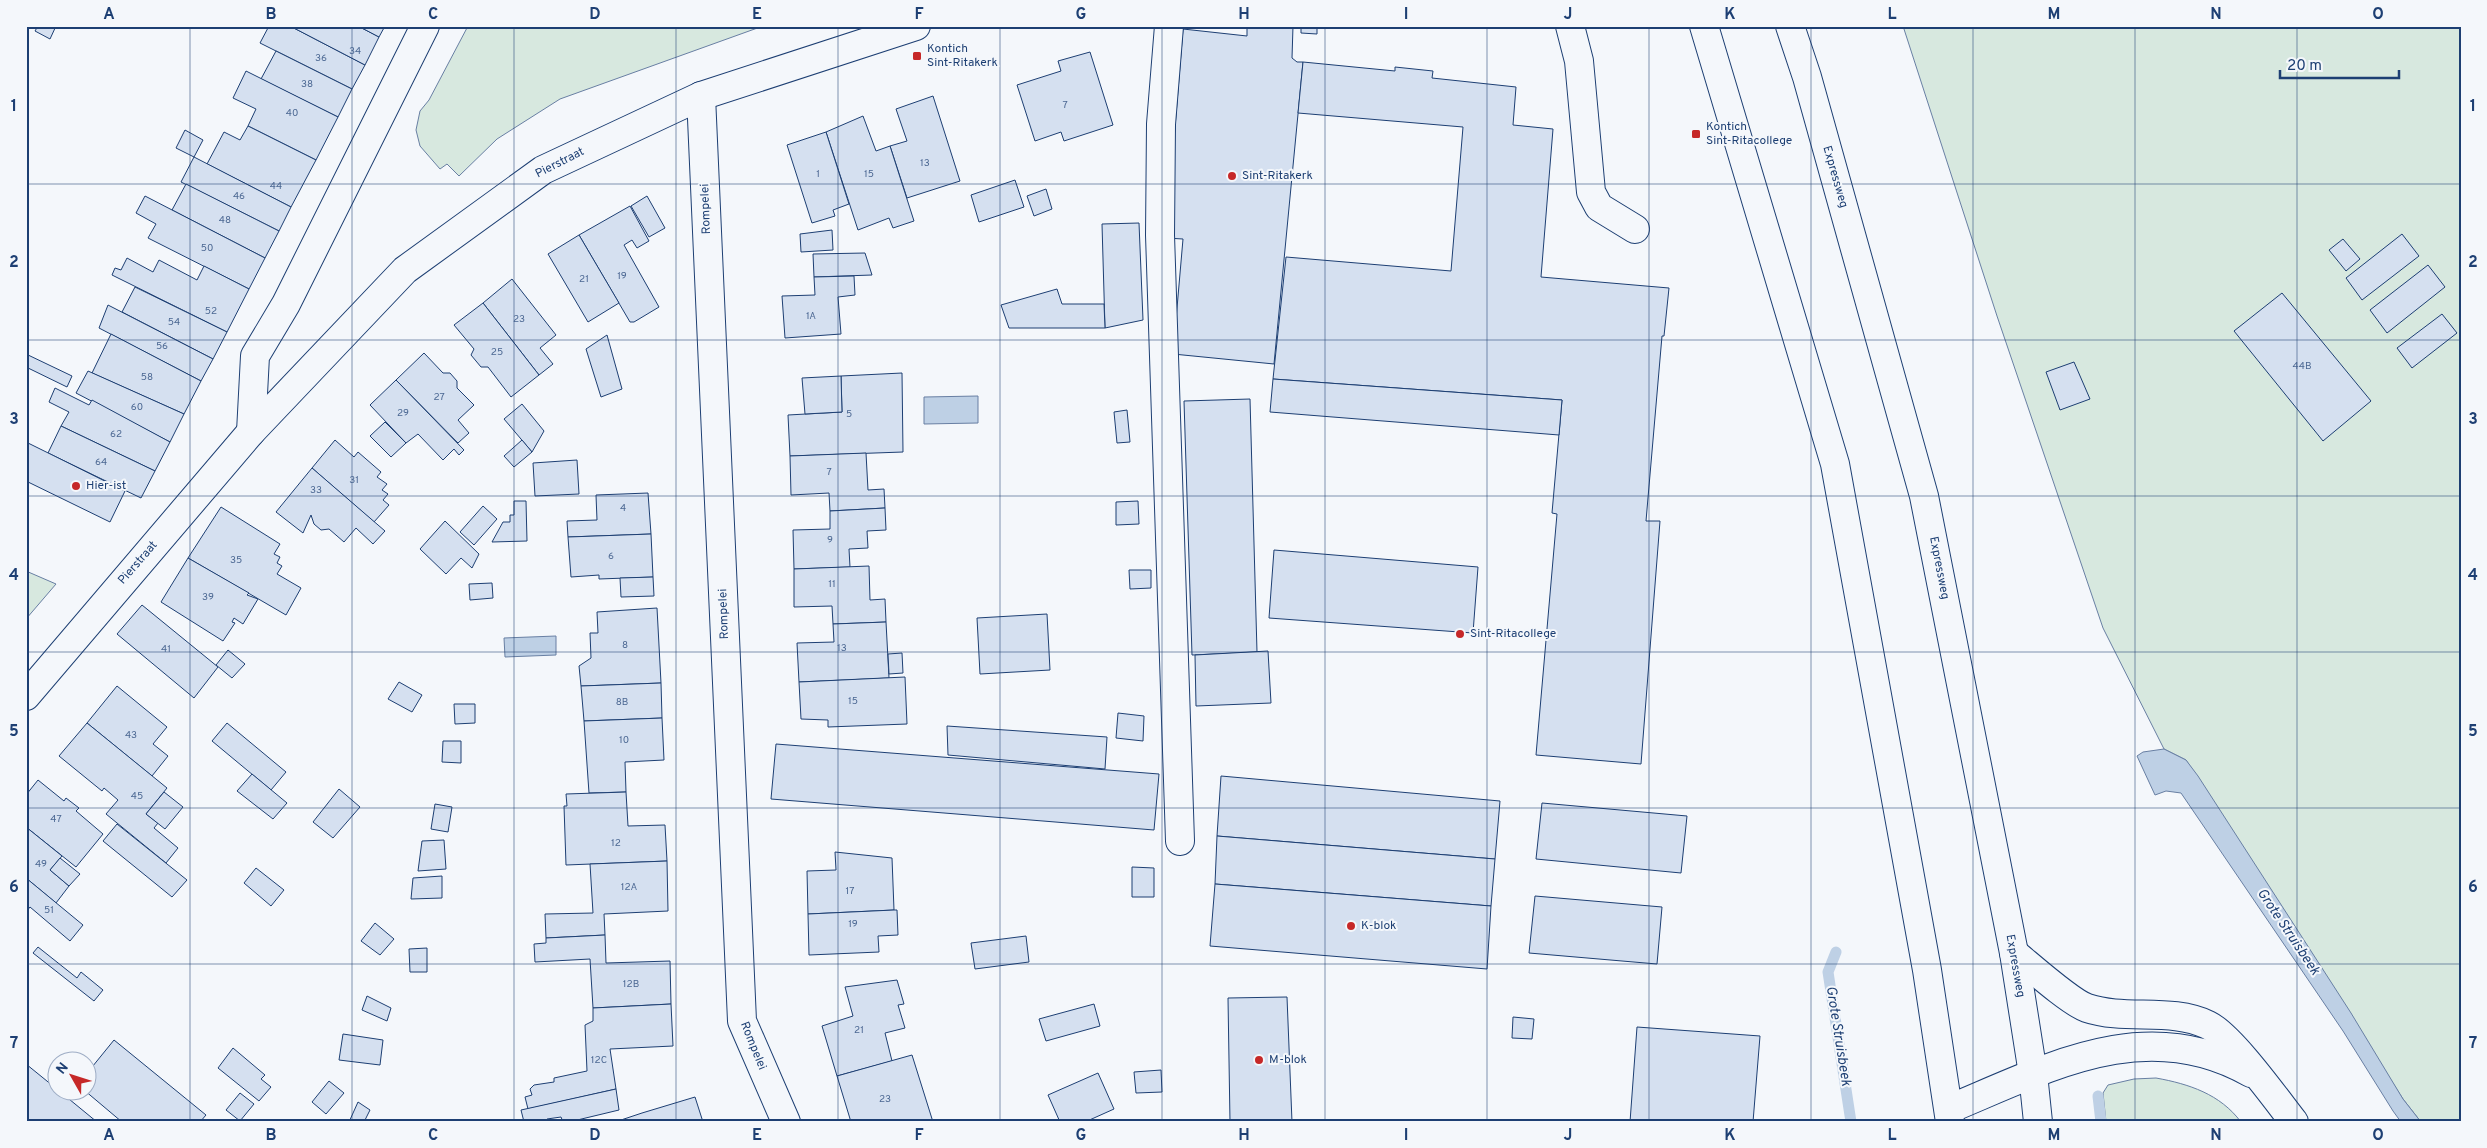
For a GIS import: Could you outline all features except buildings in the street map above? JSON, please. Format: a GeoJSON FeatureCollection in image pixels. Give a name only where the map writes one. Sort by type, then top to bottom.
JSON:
{"type":"FeatureCollection","features":[{"type":"Feature","properties":{"kind":"main road"},"geometry":{"type":"LineString","coordinates":[[251,432],[255,356],[286,304],[426,26]]}},
{"type":"Feature","properties":{"kind":"main road","name":"Pierstraat"},"geometry":{"type":"LineString","coordinates":[[26,696],[251,432],[404,270],[543,170],[702,96],[916,26]]}},
{"type":"Feature","properties":{"kind":"main road"},"geometry":{"type":"LineString","coordinates":[[1169,26],[1162,124],[1160,244],[1180,841]]}},
{"type":"Feature","properties":{"kind":"main road"},"geometry":{"type":"LineString","coordinates":[[1570,26],[1579,61],[1591,192],[1599,208],[1635,229]]}},
{"type":"Feature","properties":{"kind":"main road"},"geometry":{"type":"LineString","coordinates":[[1704,26],[1835,464],[1927,970],[1949,1116],[2033,1074],[2100,1052],[2129,1046],[2184,1049],[2218,1057],[2258,1078]]}},
{"type":"Feature","properties":{"kind":"main road","name":"Expressweg"},"geometry":{"type":"LineString","coordinates":[[1790,26],[1807,77],[1924,496],[2014,953],[2033,1074],[2038,1122]]}},
{"type":"Feature","properties":{"kind":"main road","name":"Rompelei"},"geometry":{"type":"LineString","coordinates":[[702,96],[742,1021],[786,1122]]}},
{"type":"Feature","properties":{"kind":"main road"},"geometry":{"type":"LineString","coordinates":[[2014,953],[2088,1008],[2128,1014],[2182,1018],[2209,1025],[2227,1039],[2294,1122]]}},
{"type":"Feature","properties":{"kind":"shaded area"},"geometry":{"type":"Polygon","coordinates":[[[468,26],[763,26],[560,99],[497,139],[459,176],[447,164],[440,169],[420,146],[416,130],[420,111],[429,100],[468,26]]]}},
{"type":"Feature","properties":{"kind":"shaded area"},"geometry":{"type":"Polygon","coordinates":[[[1903,26],[2461,26],[2461,1122],[2421,1122],[2403,1099],[2186,760],[2164,749],[2103,628],[1997,316],[1903,26]]]}},
{"type":"Feature","properties":{"kind":"shaded area"},"geometry":{"type":"Polygon","coordinates":[[[26,571],[56,584],[26,619],[26,571]]]}},
{"type":"Feature","properties":{"kind":"shaded area"},"geometry":{"type":"Polygon","coordinates":[[[2156,1078],[2180,1083],[2214,1097],[2233,1112],[2241,1122],[2106,1122],[2103,1093],[2108,1085],[2134,1079],[2156,1078]]]}},
{"type":"Feature","properties":{"kind":"water"},"geometry":{"type":"Polygon","coordinates":[[[978,396],[978,423],[924,424],[924,397],[978,396]]]}},
{"type":"Feature","properties":{"kind":"water"},"geometry":{"type":"Polygon","coordinates":[[[556,636],[556,655],[505,657],[504,638],[556,636]]]}},
{"type":"Feature","properties":{"kind":"water"},"geometry":{"type":"Polygon","coordinates":[[[2164,749],[2186,760],[2198,776],[2351,1013],[2403,1099],[2421,1122],[2401,1122],[2343,1031],[2181,793],[2166,791],[2155,795],[2137,756],[2143,752],[2164,749]]]}},
{"type":"Feature","properties":{"kind":"waterway","name":"Grote Struisbeek"},"geometry":{"type":"LineString","coordinates":[[1836,952],[1828,972],[1851,1122]]}},
{"type":"Feature","properties":{"kind":"waterway"},"geometry":{"type":"LineString","coordinates":[[2098,1096],[2101,1122]]}},
{"type":"Feature","properties":{"kind":"place","name":"Kontich Sint-Ritakerk"},"geometry":{"type":"Point","coordinates":[917,56]}},
{"type":"Feature","properties":{"kind":"place","name":"Kontich Sint-Ritacollege"},"geometry":{"type":"Point","coordinates":[1696,134]}},
{"type":"Feature","properties":{"kind":"place","name":"Sint-Ritakerk"},"geometry":{"type":"Point","coordinates":[1232,176]}},
{"type":"Feature","properties":{"kind":"place","name":"Hier-ist"},"geometry":{"type":"Point","coordinates":[76,486]}},
{"type":"Feature","properties":{"kind":"place","name":"Sint-Ritacollege"},"geometry":{"type":"Point","coordinates":[1460,634]}},
{"type":"Feature","properties":{"kind":"place","name":"K-blok"},"geometry":{"type":"Point","coordinates":[1351,926]}},
{"type":"Feature","properties":{"kind":"place","name":"M-blok"},"geometry":{"type":"Point","coordinates":[1259,1060]}}]}
